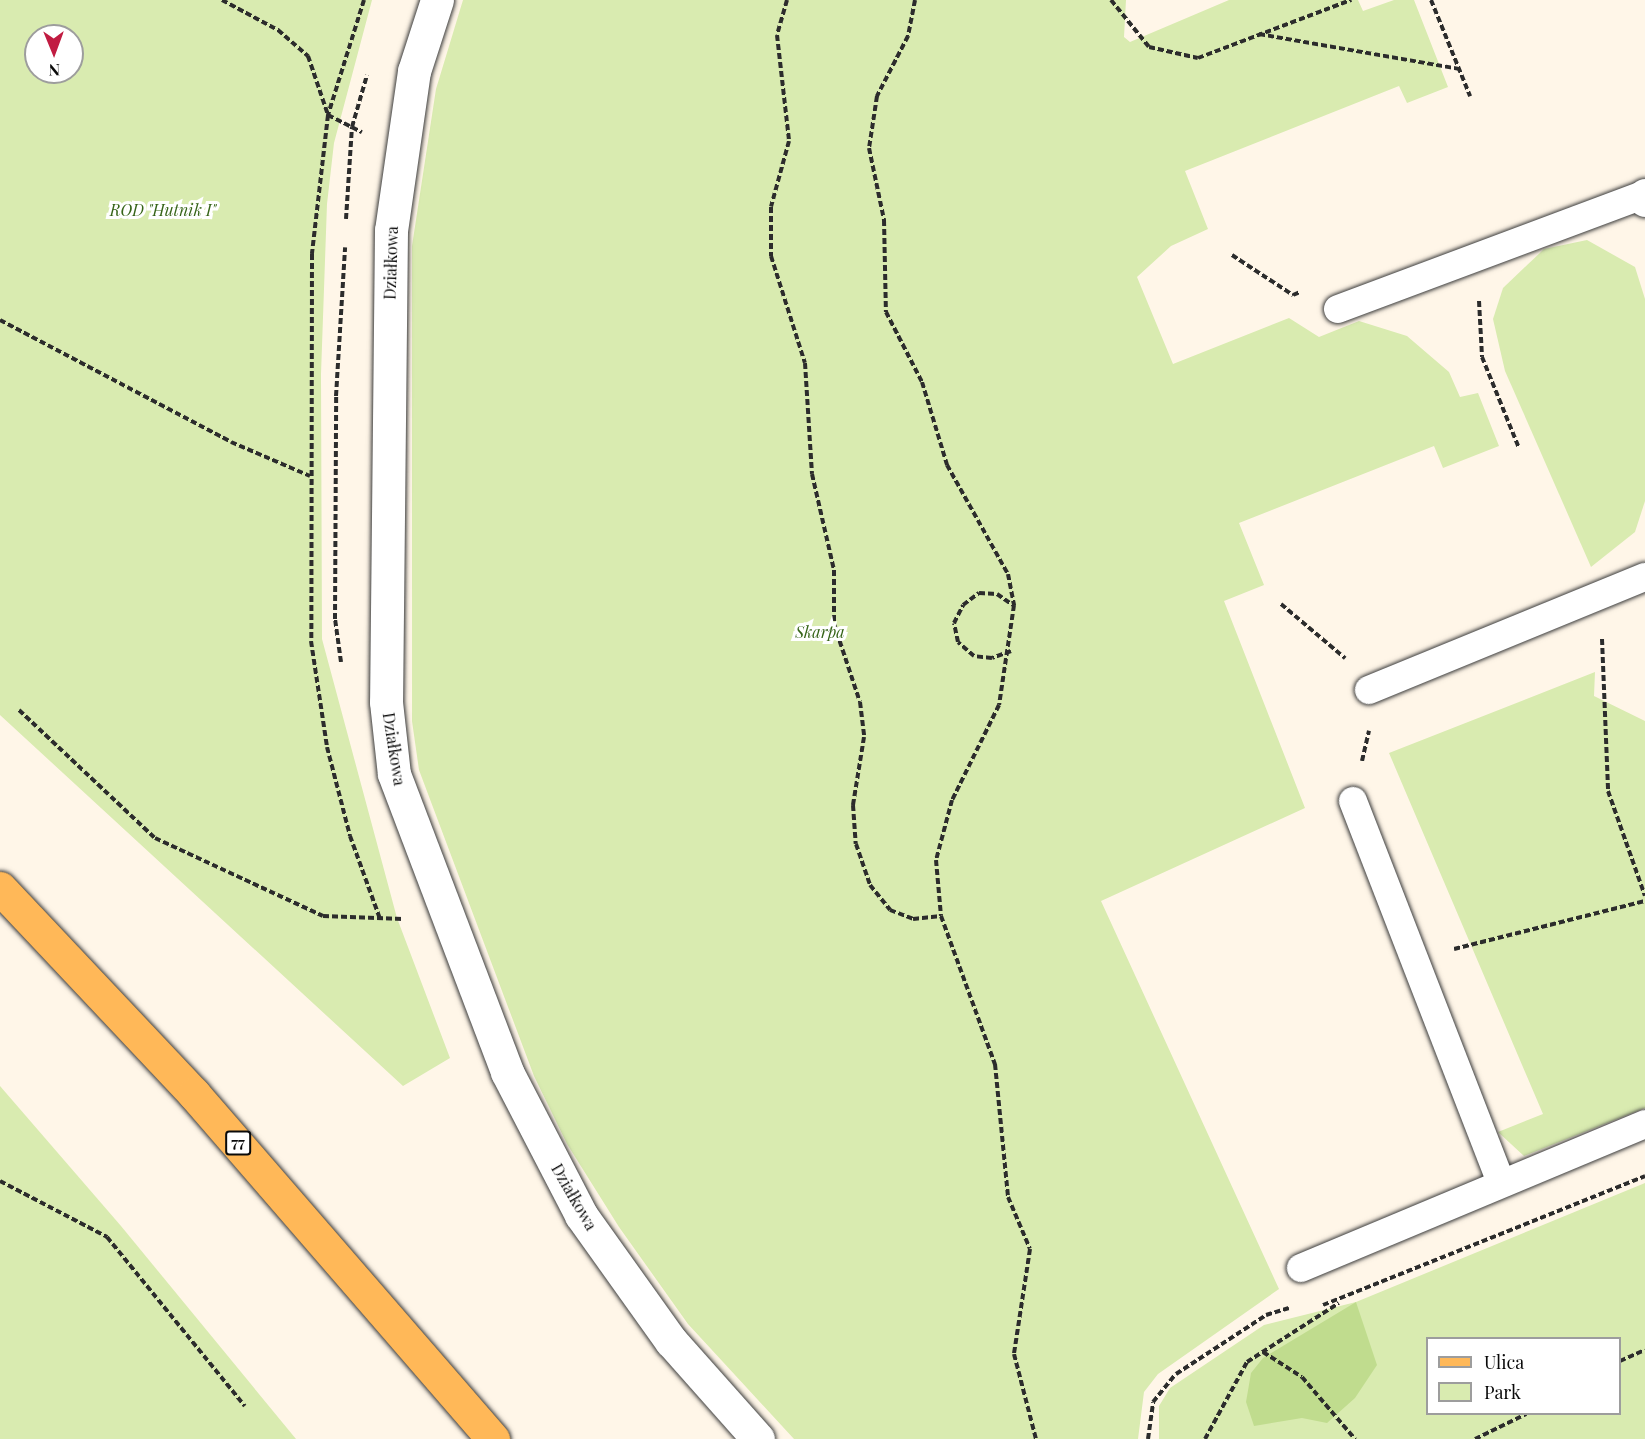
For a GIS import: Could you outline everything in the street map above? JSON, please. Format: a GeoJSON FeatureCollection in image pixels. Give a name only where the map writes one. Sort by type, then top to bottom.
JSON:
{"type":"FeatureCollection","features":[{"type":"Feature","properties":{"kind":"main road","name":"77"},"geometry":{"type":"LineString","coordinates":[[0,888],[210,1111],[493,1439]]}},
{"type":"Feature","properties":{"kind":"street","name":"Działkowa"},"geometry":{"type":"LineString","coordinates":[[437,0],[414,71],[391,230],[386,702],[394,774],[441,907],[507,1072],[581,1215],[670,1341],[758,1439]]}},
{"type":"Feature","properties":{"kind":"lane"},"geometry":{"type":"LineString","coordinates":[[1338,309],[1644,197]]}},
{"type":"Feature","properties":{"kind":"lane"},"geometry":{"type":"LineString","coordinates":[[1369,690],[1645,577]]}},
{"type":"Feature","properties":{"kind":"lane"},"geometry":{"type":"LineString","coordinates":[[1353,801],[1500,1183]]}},
{"type":"Feature","properties":{"kind":"lane"},"geometry":{"type":"LineString","coordinates":[[1301,1268],[1645,1124]]}},
{"type":"Feature","properties":{"kind":"path"},"geometry":{"type":"LineString","coordinates":[[222,0],[278,30],[308,56],[328,115],[403,145]]}},
{"type":"Feature","properties":{"kind":"path"},"geometry":{"type":"LineString","coordinates":[[364,0],[328,115],[312,254],[311,641],[327,747],[350,836],[380,919]]}},
{"type":"Feature","properties":{"kind":"path"},"geometry":{"type":"LineString","coordinates":[[787,0],[777,35],[789,141],[771,207],[771,256],[805,363],[812,474],[834,570],[834,624],[860,702],[864,737],[854,805],[856,844],[870,885],[890,910],[913,920],[941,916]]}},
{"type":"Feature","properties":{"kind":"path"},"geometry":{"type":"LineString","coordinates":[[915,0],[909,36],[877,96],[870,123],[869,148],[884,220],[885,302],[892,328],[922,382],[946,465],[1008,574],[1014,605],[1011,651],[999,705],[940,833],[936,860],[941,916],[995,1064],[1008,1197],[1030,1249],[1014,1354],[1036,1439]]}},
{"type":"Feature","properties":{"kind":"path"},"geometry":{"type":"LineString","coordinates":[[1111,0],[1149,47],[1198,57],[1351,0]]}},
{"type":"Feature","properties":{"kind":"path"},"geometry":{"type":"LineString","coordinates":[[1431,0],[1470,96]]}},
{"type":"Feature","properties":{"kind":"path"},"geometry":{"type":"LineString","coordinates":[[1259,34],[1460,69]]}},
{"type":"Feature","properties":{"kind":"path"},"geometry":{"type":"LineString","coordinates":[[1480,298],[1476,308],[1482,357],[1519,448]]}},
{"type":"Feature","properties":{"kind":"path"},"geometry":{"type":"LineString","coordinates":[[0,320],[231,442],[310,476]]}},
{"type":"Feature","properties":{"kind":"path"},"geometry":{"type":"LineString","coordinates":[[1011,651],[992,658],[974,656],[958,642],[954,623],[963,605],[979,593],[997,594],[1014,605]]}},
{"type":"Feature","properties":{"kind":"path"},"geometry":{"type":"LineString","coordinates":[[1600,596],[1608,792],[1645,896]]}},
{"type":"Feature","properties":{"kind":"path"},"geometry":{"type":"LineString","coordinates":[[1353,801],[1370,724],[1369,690]]}},
{"type":"Feature","properties":{"kind":"path"},"geometry":{"type":"LineString","coordinates":[[19,710],[154,838],[323,916],[415,919],[441,907]]}},
{"type":"Feature","properties":{"kind":"path"},"geometry":{"type":"LineString","coordinates":[[1414,960],[1645,901]]}},
{"type":"Feature","properties":{"kind":"path"},"geometry":{"type":"LineString","coordinates":[[1314,1306],[1348,1297],[1645,1176]]}},
{"type":"Feature","properties":{"kind":"path"},"geometry":{"type":"LineString","coordinates":[[0,1181],[107,1237],[245,1406]]}},
{"type":"Feature","properties":{"kind":"path"},"geometry":{"type":"LineString","coordinates":[[1205,1439],[1229,1389],[1247,1362],[1348,1297]]}},
{"type":"Feature","properties":{"kind":"path"},"geometry":{"type":"LineString","coordinates":[[1148,1439],[1153,1402],[1176,1374],[1266,1315],[1296,1306]]}},
{"type":"Feature","properties":{"kind":"path"},"geometry":{"type":"LineString","coordinates":[[1621,1361],[1645,1350]]}},
{"type":"Feature","properties":{"kind":"path"},"geometry":{"type":"LineString","coordinates":[[1263,1352],[1302,1377],[1355,1439]]}},
{"type":"Feature","properties":{"kind":"path"},"geometry":{"type":"LineString","coordinates":[[1475,1439],[1522,1415]]}},
{"type":"Feature","properties":{"kind":"green space","name":"ROD \"Hutnik I\""},"geometry":{"type":"Polygon","coordinates":[[[0,0],[372,0],[334,143],[327,204],[321,374],[322,639],[397,918],[450,1058],[403,1086],[0,715],[0,0]]]}},
{"type":"Feature","properties":{"kind":"green space","name":"Skarpa"},"geometry":{"type":"Polygon","coordinates":[[[463,0],[1126,0],[1124,37],[1130,42],[1229,0],[1358,0],[1363,11],[1394,0],[1414,0],[1448,87],[1407,103],[1399,86],[1185,171],[1208,229],[1171,246],[1137,277],[1173,364],[1289,318],[1319,337],[1359,321],[1407,336],[1449,372],[1460,397],[1478,393],[1499,446],[1443,468],[1434,446],[1239,523],[1264,585],[1224,601],[1305,808],[1101,901],[1279,1289],[1158,1374],[1144,1392],[1138,1439],[794,1439],[688,1324],[619,1227],[567,1144],[534,1076],[419,770],[412,721],[412,246],[436,89],[463,0]]]}},
{"type":"Feature","properties":{"kind":"green space"},"geometry":{"type":"Polygon","coordinates":[[[1587,240],[1635,267],[1645,299],[1645,501],[1635,532],[1591,567],[1505,371],[1493,319],[1503,288],[1544,249],[1587,240]]]}},
{"type":"Feature","properties":{"kind":"green space"},"geometry":{"type":"Polygon","coordinates":[[[1595,672],[1594,696],[1645,721],[1645,1108],[1524,1156],[1498,1132],[1543,1114],[1389,753],[1595,672]]]}},
{"type":"Feature","properties":{"kind":"green space"},"geometry":{"type":"Polygon","coordinates":[[[0,1086],[121,1226],[296,1439],[0,1439],[0,1086]]]}},
{"type":"Feature","properties":{"kind":"green space"},"geometry":{"type":"Polygon","coordinates":[[[1645,1183],[1645,1439],[1159,1439],[1159,1406],[1170,1388],[1264,1325],[1356,1302],[1645,1183]]]}},
{"type":"Feature","properties":{"kind":"green space"},"geometry":{"type":"Polygon","coordinates":[[[1356,1302],[1377,1365],[1355,1398],[1327,1423],[1302,1418],[1254,1426],[1246,1402],[1251,1373],[1263,1358],[1356,1302]]]}}]}
